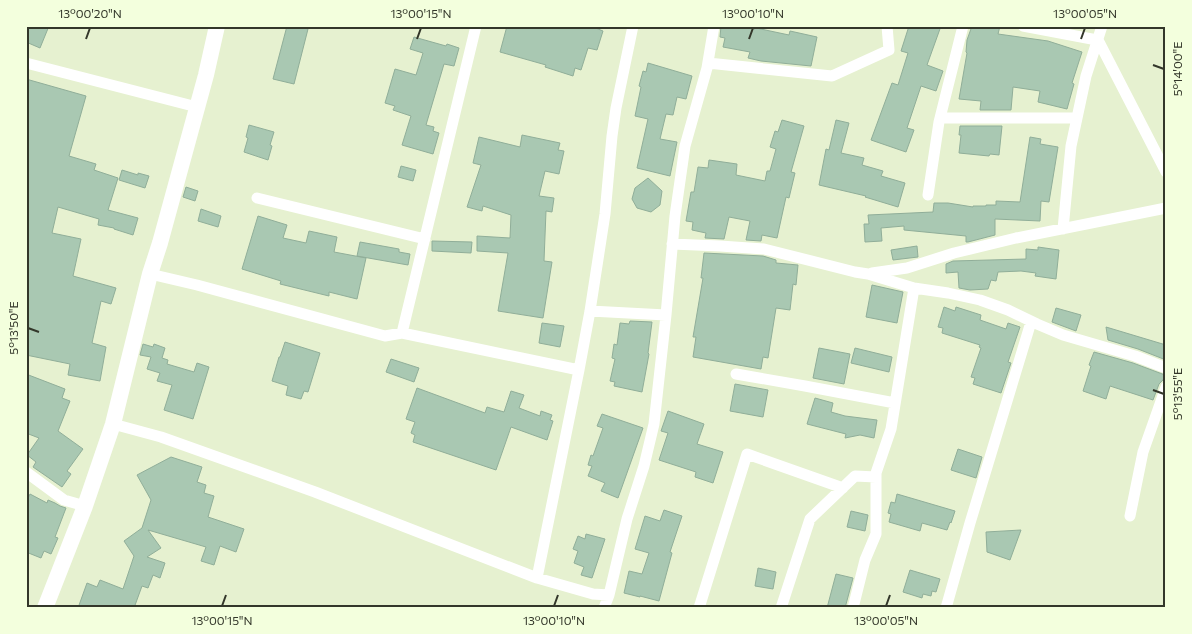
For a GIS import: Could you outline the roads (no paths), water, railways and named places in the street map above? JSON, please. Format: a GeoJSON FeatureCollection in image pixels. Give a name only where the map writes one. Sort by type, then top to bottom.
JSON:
{"type":"FeatureCollection","features":[{"type":"Feature","properties":{"kind":"street"},"geometry":{"type":"LineString","coordinates":[[45,608],[113,424],[150,274],[206,74],[216,26]]}},
{"type":"Feature","properties":{"kind":"street"},"geometry":{"type":"LineString","coordinates":[[402,333],[476,26]]}},
{"type":"Feature","properties":{"kind":"street"},"geometry":{"type":"LineString","coordinates":[[537,578],[590,311],[605,214],[614,117],[633,26]]}},
{"type":"Feature","properties":{"kind":"street"},"geometry":{"type":"LineString","coordinates":[[604,608],[654,424],[672,244],[685,146],[708,63],[714,26]]}},
{"type":"Feature","properties":{"kind":"street"},"geometry":{"type":"LineString","coordinates":[[708,63],[832,76],[889,50],[887,26]]}},
{"type":"Feature","properties":{"kind":"street"},"geometry":{"type":"LineString","coordinates":[[928,194],[940,118],[963,26]]}},
{"type":"Feature","properties":{"kind":"street"},"geometry":{"type":"LineString","coordinates":[[1023,26],[1097,40]]}},
{"type":"Feature","properties":{"kind":"street"},"geometry":{"type":"LineString","coordinates":[[1094,26],[1097,40],[1166,172]]}},
{"type":"Feature","properties":{"kind":"street"},"geometry":{"type":"LineString","coordinates":[[1063,229],[1071,146],[1086,76],[1102,26]]}},
{"type":"Feature","properties":{"kind":"street"},"geometry":{"type":"LineString","coordinates":[[26,63],[197,107]]}},
{"type":"Feature","properties":{"kind":"street"},"geometry":{"type":"LineString","coordinates":[[940,118],[1077,118]]}},
{"type":"Feature","properties":{"kind":"street"},"geometry":{"type":"LineString","coordinates":[[257,198],[425,239]]}},
{"type":"Feature","properties":{"kind":"street"},"geometry":{"type":"LineString","coordinates":[[868,274],[907,268],[954,253],[1016,238],[1166,208]]}},
{"type":"Feature","properties":{"kind":"street"},"geometry":{"type":"LineString","coordinates":[[672,244],[764,249],[868,274],[914,288],[980,300],[1008,310],[1063,335],[1136,356],[1166,368]]}},
{"type":"Feature","properties":{"kind":"street"},"geometry":{"type":"LineString","coordinates":[[150,274],[206,287],[386,336],[402,333],[579,370]]}},
{"type":"Feature","properties":{"kind":"street"},"geometry":{"type":"LineString","coordinates":[[853,608],[865,560],[876,534],[876,473],[891,429],[914,288]]}},
{"type":"Feature","properties":{"kind":"street"},"geometry":{"type":"LineString","coordinates":[[590,311],[666,315]]}},
{"type":"Feature","properties":{"kind":"street"},"geometry":{"type":"LineString","coordinates":[[946,608],[1031,322]]}},
{"type":"Feature","properties":{"kind":"street"},"geometry":{"type":"LineString","coordinates":[[736,374],[895,403]]}},
{"type":"Feature","properties":{"kind":"street"},"geometry":{"type":"LineString","coordinates":[[1130,516],[1142,452],[1166,387]]}},
{"type":"Feature","properties":{"kind":"street"},"geometry":{"type":"LineString","coordinates":[[113,424],[161,437],[314,492],[537,578],[593,594],[608,595]]}},
{"type":"Feature","properties":{"kind":"street"},"geometry":{"type":"LineString","coordinates":[[699,608],[747,454],[843,488]]}},
{"type":"Feature","properties":{"kind":"street"},"geometry":{"type":"LineString","coordinates":[[26,472],[64,500],[84,506]]}},
{"type":"Feature","properties":{"kind":"street"},"geometry":{"type":"LineString","coordinates":[[781,608],[810,519],[856,476],[876,477]]}}]}
